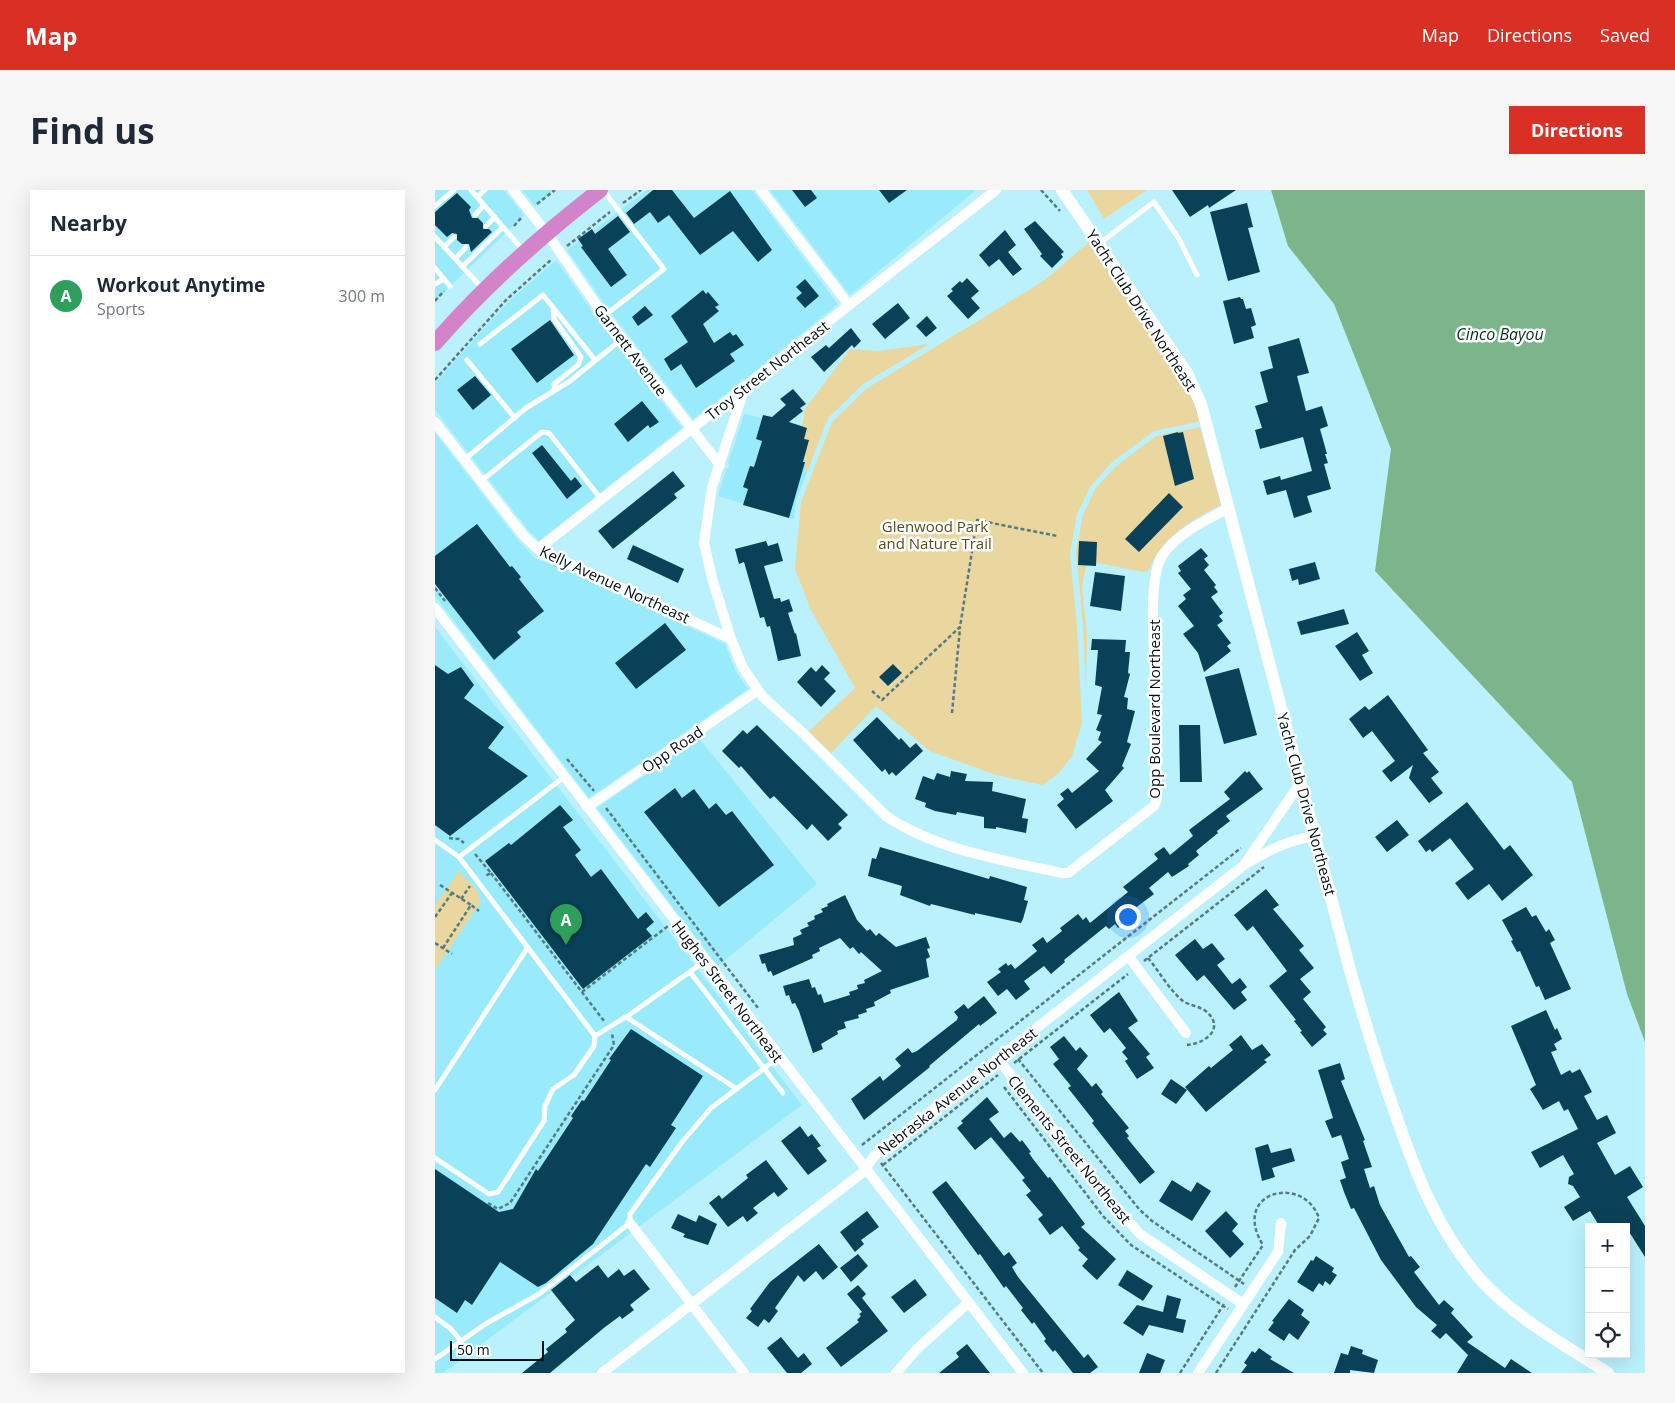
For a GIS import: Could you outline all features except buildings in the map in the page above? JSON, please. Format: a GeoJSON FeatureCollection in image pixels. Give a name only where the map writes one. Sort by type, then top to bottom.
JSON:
{"type":"FeatureCollection","features":[{"type":"Feature","properties":{"kind":"highway"},"geometry":{"type":"LineString","coordinates":[[435,343],[461,312],[546,232],[601,190]]}},
{"type":"Feature","properties":{"kind":"street","name":"Garnett Avenue"},"geometry":{"type":"LineString","coordinates":[[513,190],[546,232],[622,339],[720,465]]}},
{"type":"Feature","properties":{"kind":"street"},"geometry":{"type":"LineString","coordinates":[[761,190],[849,305]]}},
{"type":"Feature","properties":{"kind":"street","name":"Troy Street Northeast"},"geometry":{"type":"LineString","coordinates":[[538,549],[996,190]]}},
{"type":"Feature","properties":{"kind":"street","name":"Yacht Club Drive Northeast"},"geometry":{"type":"LineString","coordinates":[[1061,190],[1187,373],[1205,415],[1370,1041],[1417,1176],[1429,1203],[1452,1241],[1481,1280],[1517,1312],[1608,1373]]}},
{"type":"Feature","properties":{"kind":"street","name":"Opp Boulevard Northeast"},"geometry":{"type":"LineString","coordinates":[[745,387],[712,487],[704,543],[711,578],[731,639],[743,668],[758,690],[878,808],[896,822],[948,844],[1061,874],[1069,873],[1154,806],[1157,799],[1154,641],[1156,569],[1161,557],[1175,542],[1208,519],[1229,508]]}},
{"type":"Feature","properties":{"kind":"street","name":"Kelly Avenue Northeast"},"geometry":{"type":"LineString","coordinates":[[435,422],[524,536],[538,549],[731,639]]}},
{"type":"Feature","properties":{"kind":"street","name":"Hughes Street Northeast"},"geometry":{"type":"LineString","coordinates":[[435,608],[968,1304],[1023,1373]]}},
{"type":"Feature","properties":{"kind":"street","name":"Opp Road"},"geometry":{"type":"LineString","coordinates":[[587,807],[758,690]]}},
{"type":"Feature","properties":{"kind":"street","name":"Nebraska Avenue Northeast"},"geometry":{"type":"LineString","coordinates":[[1244,865],[1301,782]]}},
{"type":"Feature","properties":{"kind":"street","name":"Nebraska Avenue Northeast"},"geometry":{"type":"LineString","coordinates":[[602,1373],[865,1169],[875,1155],[1244,865],[1273,847],[1315,836]]}},
{"type":"Feature","properties":{"kind":"street"},"geometry":{"type":"LineString","coordinates":[[1129,957],[1187,1033]]}},
{"type":"Feature","properties":{"kind":"street","name":"Clements Street Northeast"},"geometry":{"type":"LineString","coordinates":[[998,1059],[1109,1200],[1140,1234],[1243,1304]]}},
{"type":"Feature","properties":{"kind":"street"},"geometry":{"type":"LineString","coordinates":[[630,1223],[745,1373]]}},
{"type":"Feature","properties":{"kind":"street"},"geometry":{"type":"LineString","coordinates":[[1198,1373],[1278,1252],[1281,1223]]}},
{"type":"Feature","properties":{"kind":"street"},"geometry":{"type":"LineString","coordinates":[[896,1373],[917,1349],[968,1304]]}},
{"type":"Feature","properties":{"kind":"lane"},"geometry":{"type":"LineString","coordinates":[[435,206],[454,190]]}},
{"type":"Feature","properties":{"kind":"lane"},"geometry":{"type":"LineString","coordinates":[[471,190],[525,252]]}},
{"type":"Feature","properties":{"kind":"lane"},"geometry":{"type":"LineString","coordinates":[[477,197],[485,190]]}},
{"type":"Feature","properties":{"kind":"lane"},"geometry":{"type":"LineString","coordinates":[[601,190],[665,269],[605,316]]}},
{"type":"Feature","properties":{"kind":"lane"},"geometry":{"type":"LineString","coordinates":[[1099,243],[1154,202],[1179,239],[1197,275]]}},
{"type":"Feature","properties":{"kind":"lane"},"geometry":{"type":"LineString","coordinates":[[475,215],[485,205]]}},
{"type":"Feature","properties":{"kind":"lane"},"geometry":{"type":"LineString","coordinates":[[486,226],[495,217]]}},
{"type":"Feature","properties":{"kind":"lane"},"geometry":{"type":"LineString","coordinates":[[462,267],[503,227]]}},
{"type":"Feature","properties":{"kind":"lane"},"geometry":{"type":"LineString","coordinates":[[435,237],[484,291]]}},
{"type":"Feature","properties":{"kind":"lane"},"geometry":{"type":"LineString","coordinates":[[444,247],[454,237]]}},
{"type":"Feature","properties":{"kind":"lane"},"geometry":{"type":"LineString","coordinates":[[455,259],[465,247]]}},
{"type":"Feature","properties":{"kind":"lane"},"geometry":{"type":"LineString","coordinates":[[435,268],[450,286]]}},
{"type":"Feature","properties":{"kind":"lane"},"geometry":{"type":"LineString","coordinates":[[435,284],[444,279]]}},
{"type":"Feature","properties":{"kind":"lane"},"geometry":{"type":"LineString","coordinates":[[480,344],[543,295],[595,360]]}},
{"type":"Feature","properties":{"kind":"lane"},"geometry":{"type":"LineString","coordinates":[[553,307],[554,319],[581,357],[578,366],[555,384],[555,390]]}},
{"type":"Feature","properties":{"kind":"lane"},"geometry":{"type":"LineString","coordinates":[[465,460],[515,418],[570,381],[622,339]]}},
{"type":"Feature","properties":{"kind":"lane"},"geometry":{"type":"LineString","coordinates":[[467,360],[515,418]]}},
{"type":"Feature","properties":{"kind":"lane"},"geometry":{"type":"LineString","coordinates":[[481,481],[542,432],[549,433],[601,499]]}},
{"type":"Feature","properties":{"kind":"lane"},"geometry":{"type":"LineString","coordinates":[[459,857],[564,777]]}},
{"type":"Feature","properties":{"kind":"lane"},"geometry":{"type":"LineString","coordinates":[[435,840],[459,857],[595,1036],[594,1046],[574,1075],[553,1090],[545,1106],[545,1121],[498,1192],[489,1194],[435,1158]]}},
{"type":"Feature","properties":{"kind":"lane"},"geometry":{"type":"LineString","coordinates":[[435,1090],[528,947]]}},
{"type":"Feature","properties":{"kind":"lane"},"geometry":{"type":"LineString","coordinates":[[595,1036],[609,1029],[705,961]]}},
{"type":"Feature","properties":{"kind":"lane"},"geometry":{"type":"LineString","coordinates":[[690,972],[783,1093]]}},
{"type":"Feature","properties":{"kind":"lane"},"geometry":{"type":"LineString","coordinates":[[626,1017],[737,1089]]}},
{"type":"Feature","properties":{"kind":"lane"},"geometry":{"type":"LineString","coordinates":[[435,1358],[460,1340],[539,1294],[630,1223],[628,1217],[630,1214],[682,1142],[711,1108],[779,1057]]}},
{"type":"Feature","properties":{"kind":"lane"},"geometry":{"type":"LineString","coordinates":[[435,1318],[451,1329],[460,1340]]}},
{"type":"Feature","properties":{"kind":"path"},"geometry":{"type":"LineString","coordinates":[[435,380],[506,300],[560,252],[616,207],[641,190]]}},
{"type":"Feature","properties":{"kind":"path"},"geometry":{"type":"LineString","coordinates":[[952,713],[960,627],[977,520],[1057,536]]}},
{"type":"Feature","properties":{"kind":"path"},"geometry":{"type":"LineString","coordinates":[[435,588],[447,603]]}},
{"type":"Feature","properties":{"kind":"path"},"geometry":{"type":"LineString","coordinates":[[872,691],[882,700],[960,627]]}},
{"type":"Feature","properties":{"kind":"path"},"geometry":{"type":"LineString","coordinates":[[563,754],[600,798],[609,813],[762,1013]]}},
{"type":"Feature","properties":{"kind":"path"},"geometry":{"type":"LineString","coordinates":[[862,1145],[1248,843]]}},
{"type":"Feature","properties":{"kind":"path"},"geometry":{"type":"LineString","coordinates":[[883,1165],[1266,866]]}},
{"type":"Feature","properties":{"kind":"path"},"geometry":{"type":"LineString","coordinates":[[484,1200],[498,1209],[509,1203],[614,1045],[609,1029],[491,873]]}},
{"type":"Feature","properties":{"kind":"path"},"geometry":{"type":"LineString","coordinates":[[441,885],[479,911]]}},
{"type":"Feature","properties":{"kind":"path"},"geometry":{"type":"LineString","coordinates":[[435,917],[452,893]]}},
{"type":"Feature","properties":{"kind":"path"},"geometry":{"type":"LineString","coordinates":[[443,948],[471,905]]}},
{"type":"Feature","properties":{"kind":"path"},"geometry":{"type":"LineString","coordinates":[[582,992],[686,912]]}},
{"type":"Feature","properties":{"kind":"path"},"geometry":{"type":"LineString","coordinates":[[435,943],[452,954]]}},
{"type":"Feature","properties":{"kind":"path"},"geometry":{"type":"LineString","coordinates":[[1001,1037],[1139,1210],[1152,1221],[1265,1297]]}},
{"type":"Feature","properties":{"kind":"path"},"geometry":{"type":"LineString","coordinates":[[857,1138],[883,1165],[1043,1373]]}},
{"type":"Feature","properties":{"kind":"shaded area"},"geometry":{"type":"Polygon","coordinates":[[[435,190],[504,190],[524,215],[435,301],[435,190]]]}},
{"type":"Feature","properties":{"kind":"shaded area"},"geometry":{"type":"Polygon","coordinates":[[[522,190],[554,190],[535,206],[522,190]]]}},
{"type":"Feature","properties":{"kind":"shaded area"},"geometry":{"type":"Polygon","coordinates":[[[647,190],[752,190],[838,304],[744,380],[741,379],[739,384],[693,419],[606,306],[567,250],[647,190]]]}},
{"type":"Feature","properties":{"kind":"shaded area"},"geometry":{"type":"Polygon","coordinates":[[[770,190],[976,190],[850,295],[770,190]]]}},
{"type":"Feature","properties":{"kind":"shaded area"},"geometry":{"type":"Polygon","coordinates":[[[556,260],[594,314],[682,428],[539,541],[529,531],[435,410],[435,383],[508,302],[556,260]]]}},
{"type":"Feature","properties":{"kind":"shaded area"},"geometry":{"type":"Polygon","coordinates":[[[744,414],[802,426],[806,475],[796,501],[794,519],[718,496],[726,469],[730,466],[728,463],[744,414]]]}},
{"type":"Feature","properties":{"kind":"shaded area"},"geometry":{"type":"Polygon","coordinates":[[[435,433],[518,540],[536,559],[566,569],[725,644],[736,672],[748,689],[589,798],[435,596],[435,433]]]}},
{"type":"Feature","properties":{"kind":"shaded area"},"geometry":{"type":"Polygon","coordinates":[[[435,627],[802,1105],[443,1373],[435,1373],[435,627]]]}},
{"type":"Feature","properties":{"kind":"shaded area"},"geometry":{"type":"Polygon","coordinates":[[[699,738],[817,884],[718,966],[597,808],[699,738]]]}},
{"type":"Feature","properties":{"kind":"green space"},"geometry":{"type":"Polygon","coordinates":[[[1087,190],[1147,190],[1104,219],[1087,190]]]}},
{"type":"Feature","properties":{"kind":"green space","name":"Glenwood Park and Nature Trail"},"geometry":{"type":"Polygon","coordinates":[[[1089,242],[1168,353],[1189,389],[1202,421],[1154,431],[1111,463],[1090,487],[1077,514],[1070,553],[1077,627],[1082,723],[1072,756],[1058,774],[1042,785],[996,775],[930,751],[876,706],[831,753],[808,732],[855,688],[811,610],[795,569],[801,502],[832,422],[866,389],[1045,280],[1089,242]]]}},
{"type":"Feature","properties":{"kind":"green space"},"geometry":{"type":"Polygon","coordinates":[[[929,344],[863,384],[828,418],[806,475],[802,426],[805,409],[850,349],[879,351],[929,344]]]}},
{"type":"Feature","properties":{"kind":"green space"},"geometry":{"type":"Polygon","coordinates":[[[1200,427],[1221,505],[1188,524],[1169,539],[1161,548],[1149,570],[1144,572],[1087,561],[1082,587],[1087,633],[1086,689],[1083,626],[1076,552],[1083,515],[1095,489],[1115,467],[1156,436],[1200,427]]]}},
{"type":"Feature","properties":{"kind":"green space"},"geometry":{"type":"Polygon","coordinates":[[[459,871],[476,889],[481,901],[435,970],[435,905],[459,871]]]}},
{"type":"Feature","properties":{"kind":"water","name":"Cinco Bayou"},"geometry":{"type":"Polygon","coordinates":[[[1271,190],[1645,190],[1645,1042],[1627,994],[1572,782],[1375,571],[1391,449],[1334,304],[1288,246],[1271,190]]]}},
{"type":"Feature","properties":{"kind":"place","name":"Workout Anytime"},"geometry":{"type":"Point","coordinates":[566,945]}}]}
